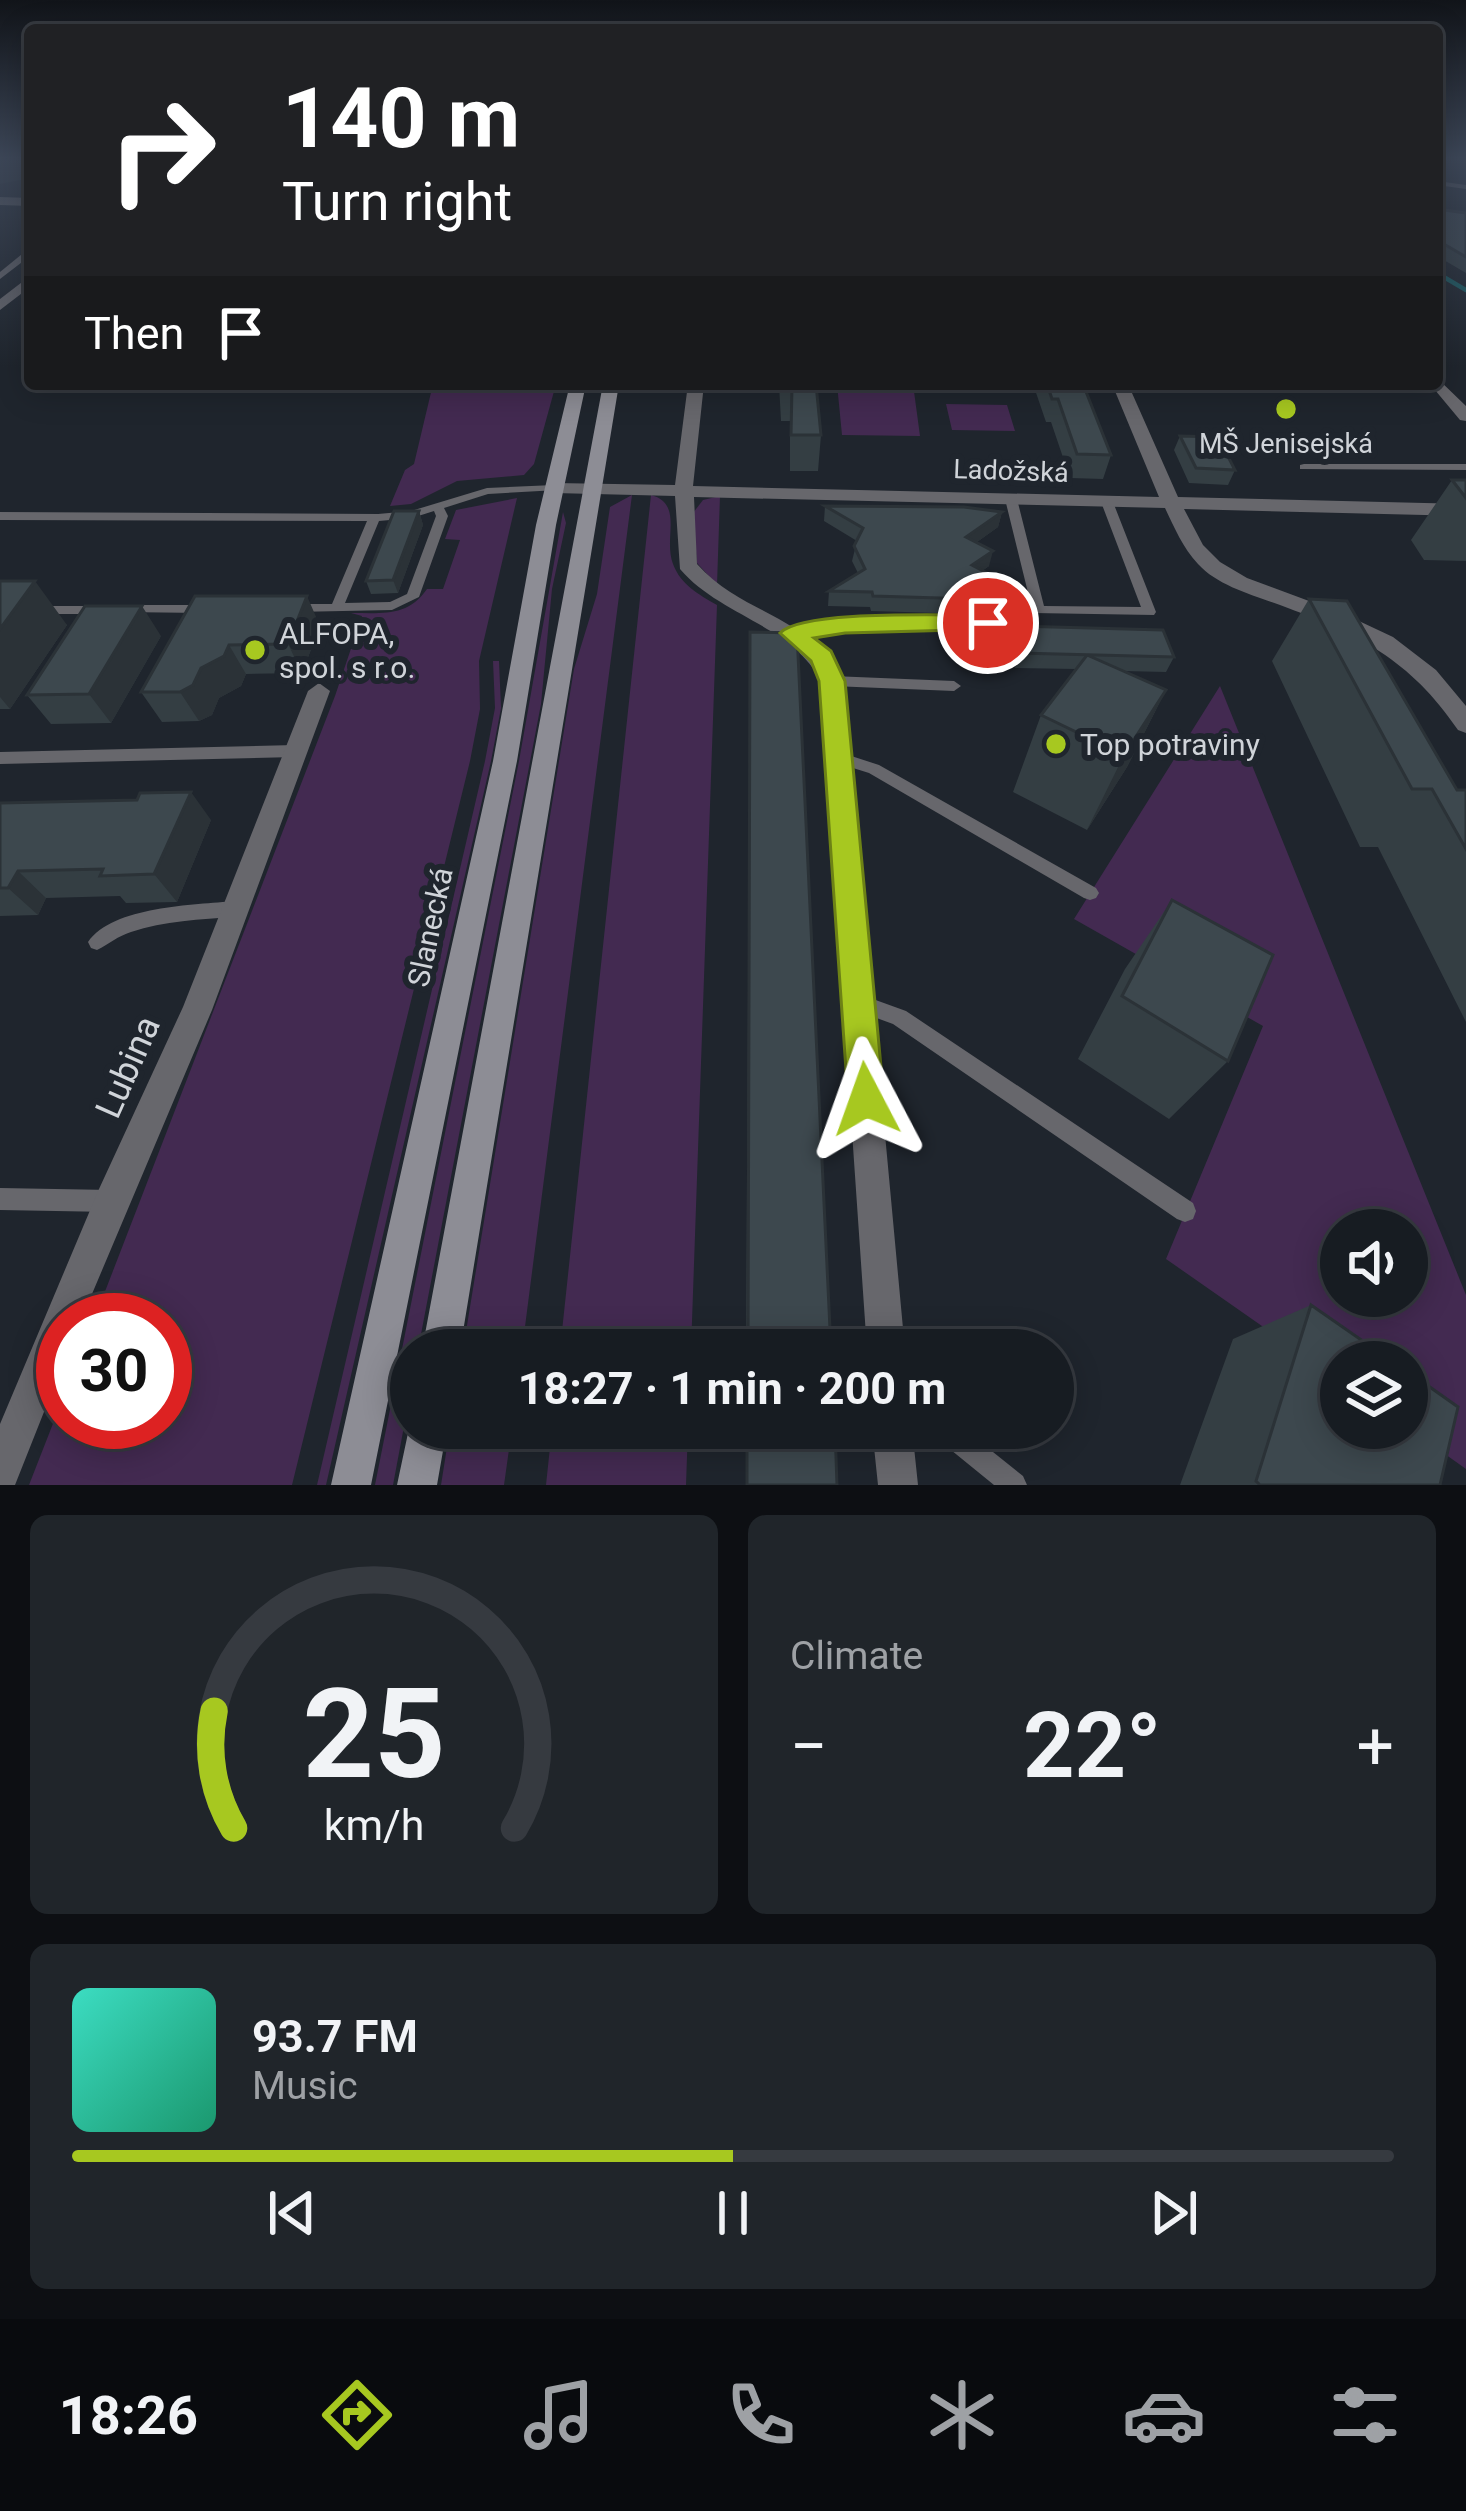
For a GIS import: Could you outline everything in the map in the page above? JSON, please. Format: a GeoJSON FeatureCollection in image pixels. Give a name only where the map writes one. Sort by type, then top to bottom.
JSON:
{"type":"FeatureCollection","features":[{"type":"Feature","properties":{"kind":"main road","name":"Slanecká"},"geometry":{"type":"LineString","coordinates":[[351,1485],[505,761],[554,488],[577,390]]}},
{"type":"Feature","properties":{"kind":"main road"},"geometry":{"type":"LineString","coordinates":[[445,1329],[610,390]]}},
{"type":"Feature","properties":{"kind":"main road"},"geometry":{"type":"LineString","coordinates":[[417,1485],[423,1449]]}},
{"type":"Feature","properties":{"kind":"street"},"geometry":{"type":"LineString","coordinates":[[0,305],[24,285]]}},
{"type":"Feature","properties":{"kind":"street"},"geometry":{"type":"LineString","coordinates":[[695,390],[684,472],[684,548],[696,578],[720,598],[792,633],[822,657],[832,681],[884,1329]]}},
{"type":"Feature","properties":{"kind":"street"},"geometry":{"type":"LineString","coordinates":[[1123,390],[1198,554],[1219,572],[1337,618],[1403,651],[1444,689],[1466,724]]}},
{"type":"Feature","properties":{"kind":"street"},"geometry":{"type":"LineString","coordinates":[[1443,390],[1466,416]]}},
{"type":"Feature","properties":{"kind":"street","name":"Ladožská"},"geometry":{"type":"LineString","coordinates":[[554,488],[1466,511]]}},
{"type":"Feature","properties":{"kind":"street","name":"Lubina"},"geometry":{"type":"LineString","coordinates":[[0,1472],[111,1202],[197,1010],[319,691]]}},
{"type":"Feature","properties":{"kind":"street"},"geometry":{"type":"LineString","coordinates":[[894,1449],[898,1485]]}},
{"type":"Feature","properties":{"kind":"lane"},"geometry":{"type":"LineString","coordinates":[[0,276],[24,256]]}},
{"type":"Feature","properties":{"kind":"lane"},"geometry":{"type":"LineString","coordinates":[[1304,467],[1466,467]]}},
{"type":"Feature","properties":{"kind":"lane"},"geometry":{"type":"LineString","coordinates":[[0,516],[374,518],[487,491],[554,488]]}},
{"type":"Feature","properties":{"kind":"lane"},"geometry":{"type":"LineString","coordinates":[[1011,499],[1038,610],[1149,612],[1107,502]]}},
{"type":"Feature","properties":{"kind":"lane"},"geometry":{"type":"LineString","coordinates":[[266,608],[392,606],[413,597],[442,516],[437,506]]}},
{"type":"Feature","properties":{"kind":"lane"},"geometry":{"type":"LineString","coordinates":[[337,608],[374,518]]}},
{"type":"Feature","properties":{"kind":"lane"},"geometry":{"type":"LineString","coordinates":[[0,610],[219,609]]}},
{"type":"Feature","properties":{"kind":"lane"},"geometry":{"type":"LineString","coordinates":[[792,633],[845,625],[988,623]]}},
{"type":"Feature","properties":{"kind":"lane"},"geometry":{"type":"LineString","coordinates":[[832,681],[954,686]]}},
{"type":"Feature","properties":{"kind":"lane"},"geometry":{"type":"LineString","coordinates":[[0,758],[295,751]]}},
{"type":"Feature","properties":{"kind":"lane"},"geometry":{"type":"LineString","coordinates":[[839,758],[874,769],[1090,892]]}},
{"type":"Feature","properties":{"kind":"lane"},"geometry":{"type":"LineString","coordinates":[[97,942],[112,929],[235,909]]}},
{"type":"Feature","properties":{"kind":"lane"},"geometry":{"type":"LineString","coordinates":[[859,1003],[899,1017],[1185,1211]]}},
{"type":"Feature","properties":{"kind":"lane"},"geometry":{"type":"LineString","coordinates":[[0,1199],[111,1202]]}},
{"type":"Feature","properties":{"kind":"lane"},"geometry":{"type":"LineString","coordinates":[[970,1449],[1014,1485]]}},
{"type":"Feature","properties":{"kind":"shaded area"},"geometry":{"type":"Polygon","coordinates":[[[432,390],[554,390],[534,464],[524,475],[457,481],[411,504],[390,506],[405,470],[414,464],[432,390]]]}},
{"type":"Feature","properties":{"kind":"shaded area"},"geometry":{"type":"Polygon","coordinates":[[[838,390],[914,390],[920,436],[842,435],[838,390]]]}},
{"type":"Feature","properties":{"kind":"shaded area"},"geometry":{"type":"Polygon","coordinates":[[[946,404],[1007,405],[1015,431],[952,430],[946,404]]]}},
{"type":"Feature","properties":{"kind":"shaded area"},"geometry":{"type":"Polygon","coordinates":[[[632,495],[525,1329],[466,1329],[574,669],[597,594],[610,507],[632,495]]]}},
{"type":"Feature","properties":{"kind":"shaded area"},"geometry":{"type":"Polygon","coordinates":[[[651,495],[661,499],[670,514],[676,571],[717,605],[692,1329],[562,1329],[651,495]]]}},
{"type":"Feature","properties":{"kind":"shaded area"},"geometry":{"type":"Polygon","coordinates":[[[720,496],[717,585],[697,563],[693,513],[703,500],[720,496]]]}},
{"type":"Feature","properties":{"kind":"shaded area"},"geometry":{"type":"Polygon","coordinates":[[[517,498],[479,661],[480,709],[470,761],[292,1485],[29,1485],[43,1449],[192,1449],[192,1293],[104,1293],[335,696],[362,616],[351,613],[394,612],[411,605],[427,589],[443,589],[460,540],[445,539],[456,510],[517,498]]]}},
{"type":"Feature","properties":{"kind":"shaded area"},"geometry":{"type":"Polygon","coordinates":[[[563,512],[566,523],[552,589],[541,704],[422,1329],[406,1329],[519,761],[563,512]]]}},
{"type":"Feature","properties":{"kind":"shaded area"},"geometry":{"type":"Polygon","coordinates":[[[493,661],[499,661],[501,708],[491,761],[326,1485],[317,1485],[485,761],[495,708],[493,661]]]}},
{"type":"Feature","properties":{"kind":"shaded area"},"geometry":{"type":"Polygon","coordinates":[[[1220,686],[1466,1295],[1466,1469],[1428,1442],[1428,1341],[1320,1341],[1320,1366],[1166,1259],[1263,1026],[1074,919],[1220,686]]]}},
{"type":"Feature","properties":{"kind":"shaded area"},"geometry":{"type":"Polygon","coordinates":[[[390,1410],[390,1449],[400,1449],[393,1485],[375,1485],[390,1410]]]}},
{"type":"Feature","properties":{"kind":"shaded area"},"geometry":{"type":"Polygon","coordinates":[[[447,1449],[509,1449],[504,1485],[441,1485],[447,1449]]]}},
{"type":"Feature","properties":{"kind":"shaded area"},"geometry":{"type":"Polygon","coordinates":[[[550,1449],[687,1449],[686,1485],[546,1485],[550,1449]]]}},
{"type":"Feature","properties":{"kind":"building"},"geometry":{"type":"Polygon","coordinates":[[[1443,228],[1466,228],[1466,257],[1443,244],[1443,228]]]}},
{"type":"Feature","properties":{"kind":"building"},"geometry":{"type":"Polygon","coordinates":[[[792,390],[817,390],[821,435],[791,435],[792,390]]]}},
{"type":"Feature","properties":{"kind":"building"},"geometry":{"type":"Polygon","coordinates":[[[1049,390],[1085,390],[1111,455],[1077,454],[1058,399],[1052,399],[1049,390]]]}},
{"type":"Feature","properties":{"kind":"building"},"geometry":{"type":"Polygon","coordinates":[[[1180,436],[1218,437],[1235,470],[1196,468],[1180,436]]]}},
{"type":"Feature","properties":{"kind":"building"},"geometry":{"type":"Polygon","coordinates":[[[1452,480],[1466,480],[1466,498],[1452,480]]]}},
{"type":"Feature","properties":{"kind":"building"},"geometry":{"type":"Polygon","coordinates":[[[825,506],[964,507],[1002,512],[966,537],[993,551],[972,565],[1004,582],[1007,600],[829,591],[865,569],[854,546],[863,528],[825,506]]]}},
{"type":"Feature","properties":{"kind":"building"},"geometry":{"type":"Polygon","coordinates":[[[394,511],[419,511],[393,580],[366,581],[394,511]]]}},
{"type":"Feature","properties":{"kind":"building"},"geometry":{"type":"Polygon","coordinates":[[[0,581],[35,581],[0,629],[0,581]]]}},
{"type":"Feature","properties":{"kind":"building"},"geometry":{"type":"Polygon","coordinates":[[[195,596],[307,596],[288,644],[229,645],[224,656],[201,668],[193,685],[180,692],[141,692],[195,596]]]}},
{"type":"Feature","properties":{"kind":"building"},"geometry":{"type":"Polygon","coordinates":[[[1309,599],[1347,601],[1457,790],[1466,790],[1466,849],[1432,789],[1412,789],[1309,599]]]}},
{"type":"Feature","properties":{"kind":"building"},"geometry":{"type":"Polygon","coordinates":[[[85,606],[142,606],[89,694],[27,695],[85,606]]]}},
{"type":"Feature","properties":{"kind":"building"},"geometry":{"type":"Polygon","coordinates":[[[1014,626],[1163,630],[1174,657],[1019,653],[1014,626]]]}},
{"type":"Feature","properties":{"kind":"building"},"geometry":{"type":"Polygon","coordinates":[[[750,632],[797,633],[830,1329],[748,1329],[750,632]]]}},
{"type":"Feature","properties":{"kind":"building"},"geometry":{"type":"Polygon","coordinates":[[[1087,655],[1166,690],[1124,755],[1041,715],[1087,655]]]}},
{"type":"Feature","properties":{"kind":"building"},"geometry":{"type":"Polygon","coordinates":[[[191,792],[154,874],[100,876],[103,869],[18,871],[8,888],[0,888],[0,803],[137,800],[140,793],[191,792]]]}},
{"type":"Feature","properties":{"kind":"building"},"geometry":{"type":"Polygon","coordinates":[[[1172,900],[1273,955],[1228,1061],[1122,996],[1172,900]]]}},
{"type":"Feature","properties":{"kind":"building"},"geometry":{"type":"Polygon","coordinates":[[[1311,1305],[1320,1317],[1328,1317],[1363,1341],[1320,1341],[1320,1449],[1428,1449],[1428,1386],[1458,1407],[1440,1485],[1260,1485],[1256,1481],[1311,1305]]]}},
{"type":"Feature","properties":{"kind":"building"},"geometry":{"type":"Polygon","coordinates":[[[747,1449],[836,1449],[837,1485],[747,1485],[747,1449]]]}},
{"type":"Feature","properties":{"kind":"waterway"},"geometry":{"type":"LineString","coordinates":[[1443,277],[1466,290]]}},
{"type":"Feature","properties":{"kind":"place","name":"MŠ Jenisejská"},"geometry":{"type":"Point","coordinates":[1286,409]}},
{"type":"Feature","properties":{"kind":"place","name":"ALFOPA, spol. s r.o."},"geometry":{"type":"Point","coordinates":[255,650]}},
{"type":"Feature","properties":{"kind":"place","name":"Top potraviny"},"geometry":{"type":"Point","coordinates":[1056,744]}},
{"type":"Feature","properties":{"kind":"route"},"geometry":{"type":"LineString","coordinates":[[866,1099],[832,681],[822,657],[792,633],[845,625],[988,623]]}}]}
